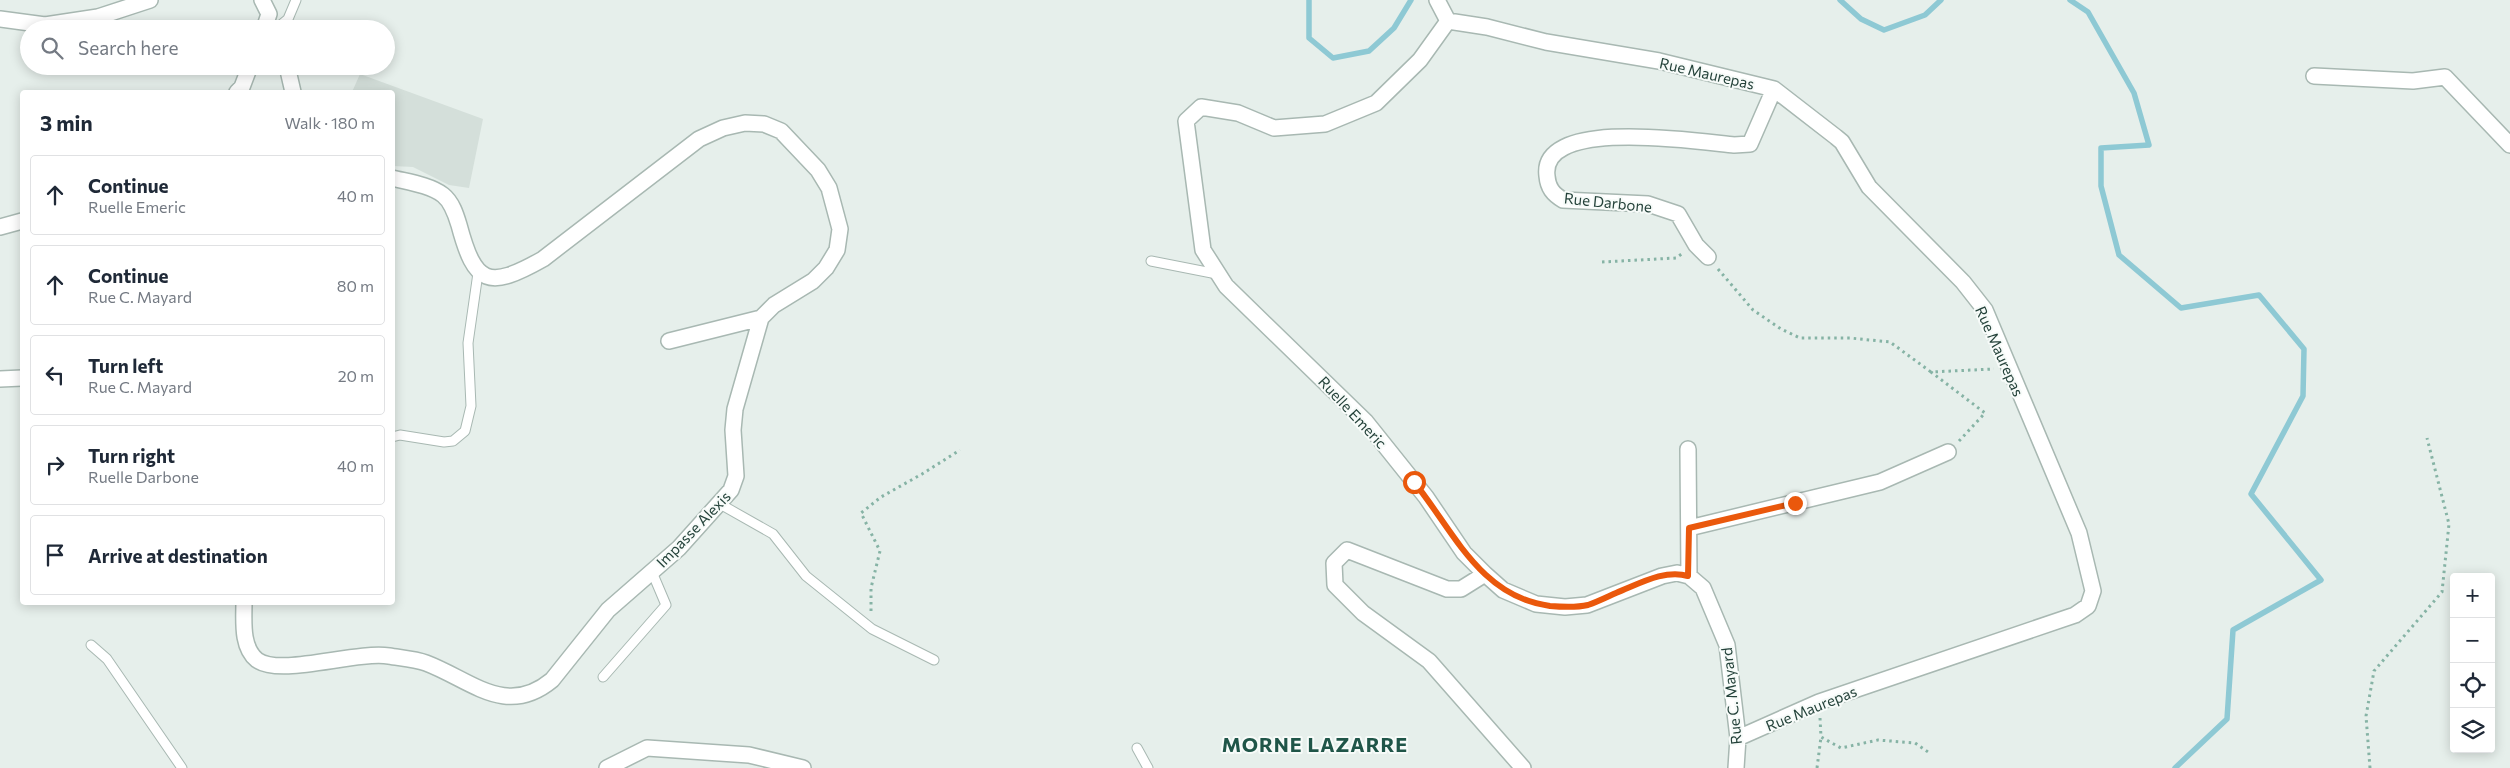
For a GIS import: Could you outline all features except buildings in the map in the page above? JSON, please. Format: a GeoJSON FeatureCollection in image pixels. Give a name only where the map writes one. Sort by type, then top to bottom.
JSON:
{"type":"FeatureCollection","features":[{"type":"Feature","properties":{"kind":"street"},"geometry":{"type":"LineString","coordinates":[[78,20],[98,17],[150,0]]}},
{"type":"Feature","properties":{"kind":"street"},"geometry":{"type":"LineString","coordinates":[[262,0],[271,20]]}},
{"type":"Feature","properties":{"kind":"street"},"geometry":{"type":"LineString","coordinates":[[1437,0],[1448,21]]}},
{"type":"Feature","properties":{"kind":"street"},"geometry":{"type":"LineString","coordinates":[[0,19],[20,22]]}},
{"type":"Feature","properties":{"kind":"street","name":"Rue Maurepas"},"geometry":{"type":"LineString","coordinates":[[1448,21],[1487,27],[1546,42],[1659,62],[1774,89],[1842,142],[1869,187],[1964,282],[1985,310],[2079,533],[2094,591],[2088,606],[2074,615],[1819,702],[1738,738]]}},
{"type":"Feature","properties":{"kind":"street","name":"Ruelle Emeric"},"geometry":{"type":"LineString","coordinates":[[1448,21],[1420,60],[1376,103],[1324,124],[1274,128],[1238,113],[1200,107],[1186,121],[1203,250],[1217,274],[1226,286],[1366,422],[1426,496],[1464,553],[1485,574]]}},
{"type":"Feature","properties":{"kind":"street"},"geometry":{"type":"LineString","coordinates":[[239,90],[247,75]]}},
{"type":"Feature","properties":{"kind":"street"},"geometry":{"type":"LineString","coordinates":[[289,75],[293,90]]}},
{"type":"Feature","properties":{"kind":"street"},"geometry":{"type":"LineString","coordinates":[[2314,76],[2413,81],[2445,77],[2510,145]]}},
{"type":"Feature","properties":{"kind":"street","name":"Rue Darbone"},"geometry":{"type":"LineString","coordinates":[[1708,258],[1696,245],[1678,214],[1648,204],[1563,200],[1554,195],[1549,187],[1547,176],[1548,163],[1555,154],[1566,148],[1591,139],[1612,136],[1734,145],[1750,144],[1774,89]]}},
{"type":"Feature","properties":{"kind":"street"},"geometry":{"type":"LineString","coordinates":[[395,179],[431,188],[443,195],[456,217],[467,255],[478,273],[488,277],[503,277],[518,273],[543,259],[699,139],[723,128],[745,123],[764,124],[780,132],[818,170],[829,188],[840,229],[837,250],[826,268],[813,280],[774,305],[761,318],[669,341]]}},
{"type":"Feature","properties":{"kind":"street"},"geometry":{"type":"LineString","coordinates":[[0,227],[20,222]]}},
{"type":"Feature","properties":{"kind":"street","name":"Impasse Alexis"},"geometry":{"type":"LineString","coordinates":[[244,605],[245,635],[248,648],[257,660],[270,666],[286,667],[356,656],[386,656],[424,663],[496,695],[510,698],[526,695],[541,689],[552,680],[608,610],[679,548],[731,490],[736,476],[733,430],[735,409],[761,318]]}},
{"type":"Feature","properties":{"kind":"street"},"geometry":{"type":"LineString","coordinates":[[0,379],[20,378]]}},
{"type":"Feature","properties":{"kind":"street"},"geometry":{"type":"LineString","coordinates":[[1523,768],[1429,661],[1362,613],[1335,585],[1334,563],[1347,550],[1446,589],[1461,589],[1485,574],[1502,590],[1536,604],[1565,607],[1587,605],[1662,576],[1678,573],[1688,576],[1688,449]]}},
{"type":"Feature","properties":{"kind":"street"},"geometry":{"type":"LineString","coordinates":[[1689,528],[1880,482],[1948,452]]}},
{"type":"Feature","properties":{"kind":"street","name":"Rue C. Mayard"},"geometry":{"type":"LineString","coordinates":[[1688,576],[1703,588],[1728,644],[1738,738],[1736,768]]}},
{"type":"Feature","properties":{"kind":"street"},"geometry":{"type":"LineString","coordinates":[[607,768],[647,748],[749,755],[803,768]]}},
{"type":"Feature","properties":{"kind":"lane"},"geometry":{"type":"LineString","coordinates":[[286,20],[296,0]]}},
{"type":"Feature","properties":{"kind":"lane"},"geometry":{"type":"LineString","coordinates":[[1151,261],[1217,274]]}},
{"type":"Feature","properties":{"kind":"lane"},"geometry":{"type":"LineString","coordinates":[[395,437],[409,436],[444,442],[453,441],[466,431],[471,406],[468,343],[478,273]]}},
{"type":"Feature","properties":{"kind":"lane"},"geometry":{"type":"LineString","coordinates":[[720,504],[773,534],[806,576],[872,630],[934,660]]}},
{"type":"Feature","properties":{"kind":"lane"},"geometry":{"type":"LineString","coordinates":[[603,677],[666,605],[652,572]]}},
{"type":"Feature","properties":{"kind":"lane"},"geometry":{"type":"LineString","coordinates":[[91,645],[108,659],[182,768]]}},
{"type":"Feature","properties":{"kind":"lane"},"geometry":{"type":"LineString","coordinates":[[1137,748],[1148,768]]}},
{"type":"Feature","properties":{"kind":"path"},"geometry":{"type":"LineString","coordinates":[[1602,262],[1676,258],[1696,245]]}},
{"type":"Feature","properties":{"kind":"path"},"geometry":{"type":"LineString","coordinates":[[1708,258],[1753,310],[1781,329],[1800,338],[1850,338],[1890,342],[1985,413],[1948,452]]}},
{"type":"Feature","properties":{"kind":"path"},"geometry":{"type":"LineString","coordinates":[[1931,372],[1970,368],[2010,370]]}},
{"type":"Feature","properties":{"kind":"path"},"geometry":{"type":"LineString","coordinates":[[2370,768],[2366,716],[2374,670],[2442,592],[2449,524],[2427,438]]}},
{"type":"Feature","properties":{"kind":"path"},"geometry":{"type":"LineString","coordinates":[[872,630],[871,588],[880,551],[861,513],[881,497],[960,450]]}},
{"type":"Feature","properties":{"kind":"path"},"geometry":{"type":"LineString","coordinates":[[1817,768],[1821,737],[1819,702]]}},
{"type":"Feature","properties":{"kind":"path"},"geometry":{"type":"LineString","coordinates":[[1821,737],[1841,748],[1878,740],[1915,743],[1931,754]]}},
{"type":"Feature","properties":{"kind":"shaded area"},"geometry":{"type":"Polygon","coordinates":[[[360,75],[363,75],[483,119],[469,188],[449,185],[413,167],[395,166],[395,90],[353,90],[360,75]]]}},
{"type":"Feature","properties":{"kind":"waterway"},"geometry":{"type":"LineString","coordinates":[[1309,0],[1309,38],[1333,58],[1369,51],[1394,28],[1411,0]]}},
{"type":"Feature","properties":{"kind":"waterway"},"geometry":{"type":"LineString","coordinates":[[1840,0],[1861,19],[1884,30],[1925,15],[1941,0]]}},
{"type":"Feature","properties":{"kind":"waterway"},"geometry":{"type":"LineString","coordinates":[[2070,0],[2088,12],[2134,93],[2149,145],[2101,148],[2101,186],[2119,255],[2181,308],[2259,295],[2304,349],[2303,396],[2251,494],[2321,580],[2233,630],[2227,719],[2175,768]]}},
{"type":"Feature","properties":{"kind":"district","name":"MORNE LAZARRE"},"geometry":{"type":"Point","coordinates":[1315,744]}},
{"type":"Feature","properties":{"kind":"route"},"geometry":{"type":"LineString","coordinates":[[1414,482],[1426,496],[1464,553],[1502,590],[1536,604],[1565,607],[1587,605],[1662,576],[1678,573],[1688,576],[1689,528],[1795,503]]}}]}
